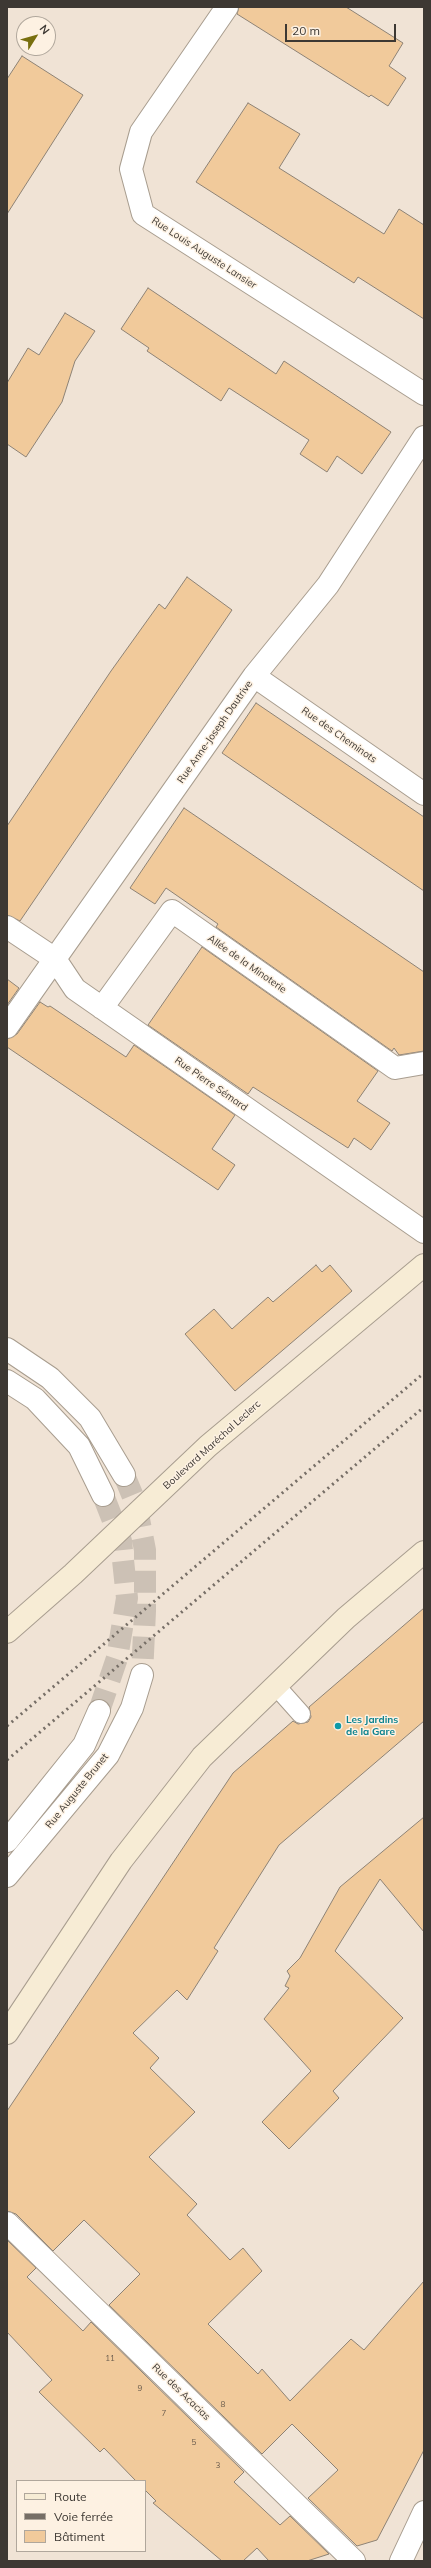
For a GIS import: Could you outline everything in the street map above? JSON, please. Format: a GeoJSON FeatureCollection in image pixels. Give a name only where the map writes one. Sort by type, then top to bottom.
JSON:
{"type":"FeatureCollection","features":[{"type":"Feature","properties":{"kind":"street","name":"Rue Louis Auguste Lansier"},"geometry":{"type":"LineString","coordinates":[[227,7],[141,132],[131,169],[143,214],[424,394]]}},
{"type":"Feature","properties":{"kind":"street","name":"Rue Anne-Joseph Dautrive"},"geometry":{"type":"LineString","coordinates":[[7,1027],[254,676],[328,585],[424,437]]}},
{"type":"Feature","properties":{"kind":"street","name":"Rue des Cheminots"},"geometry":{"type":"LineString","coordinates":[[254,676],[424,794]]}},
{"type":"Feature","properties":{"kind":"street","name":"Allée de la Minoterie"},"geometry":{"type":"LineString","coordinates":[[102,1008],[172,911],[395,1068],[424,1063]]}},
{"type":"Feature","properties":{"kind":"street","name":"Rue Pierre Sémard"},"geometry":{"type":"LineString","coordinates":[[7,927],[55,959],[75,989],[424,1232]]}},
{"type":"Feature","properties":{"kind":"street","name":"Boulevard Maréchal Leclerc"},"geometry":{"type":"LineString","coordinates":[[7,1632],[45,1600],[208,1446],[424,1265]]}},
{"type":"Feature","properties":{"kind":"street"},"geometry":{"type":"LineString","coordinates":[[7,1349],[50,1378],[90,1418],[124,1475]]}},
{"type":"Feature","properties":{"kind":"street"},"geometry":{"type":"LineString","coordinates":[[7,1381],[35,1398],[79,1446],[104,1496]]}},
{"type":"Feature","properties":{"kind":"street"},"geometry":{"type":"LineString","coordinates":[[7,2033],[121,1861],[202,1757],[346,1618],[424,1552]]}},
{"type":"Feature","properties":{"kind":"street","name":"Rue Auguste Brunet"},"geometry":{"type":"LineString","coordinates":[[7,1876],[108,1755],[132,1708],[142,1675]]}},
{"type":"Feature","properties":{"kind":"street"},"geometry":{"type":"LineString","coordinates":[[7,1841],[84,1745],[99,1711]]}},
{"type":"Feature","properties":{"kind":"street","name":"Rue des Acacias"},"geometry":{"type":"LineString","coordinates":[[7,2223],[354,2561]]}},
{"type":"Feature","properties":{"kind":"street"},"geometry":{"type":"LineString","coordinates":[[401,2561],[424,2512]]}},
{"type":"Feature","properties":{"kind":"lane"},"geometry":{"type":"LineString","coordinates":[[276,1686],[301,1714]]}},
{"type":"Feature","properties":{"kind":"building"},"geometry":{"type":"Polygon","coordinates":[[[239,7],[346,7],[403,43],[389,66],[406,78],[388,106],[371,95],[369,97],[237,14],[239,7]]]}},
{"type":"Feature","properties":{"kind":"building"},"geometry":{"type":"Polygon","coordinates":[[[22,56],[83,95],[7,214],[7,79],[22,56]]]}},
{"type":"Feature","properties":{"kind":"building"},"geometry":{"type":"Polygon","coordinates":[[[248,103],[300,134],[279,168],[384,234],[399,209],[424,225],[424,319],[358,277],[354,283],[196,182],[248,103]]]}},
{"type":"Feature","properties":{"kind":"building"},"geometry":{"type":"Polygon","coordinates":[[[148,288],[276,374],[284,361],[391,432],[362,474],[337,456],[327,472],[300,454],[309,440],[229,388],[221,401],[147,351],[149,348],[121,329],[148,288]]]}},
{"type":"Feature","properties":{"kind":"building"},"geometry":{"type":"Polygon","coordinates":[[[65,313],[95,331],[75,361],[62,402],[26,457],[7,444],[7,383],[28,348],[39,355],[65,313]]]}},
{"type":"Feature","properties":{"kind":"building"},"geometry":{"type":"Polygon","coordinates":[[[187,577],[232,610],[20,921],[7,915],[7,826],[111,671],[159,604],[165,609],[187,577]]]}},
{"type":"Feature","properties":{"kind":"building"},"geometry":{"type":"Polygon","coordinates":[[[256,703],[424,817],[424,891],[222,753],[256,703]]]}},
{"type":"Feature","properties":{"kind":"building"},"geometry":{"type":"Polygon","coordinates":[[[184,808],[424,972],[424,1051],[399,1055],[394,1048],[392,1051],[216,927],[218,924],[166,888],[155,904],[130,888],[184,808]]]}},
{"type":"Feature","properties":{"kind":"building"},"geometry":{"type":"Polygon","coordinates":[[[202,947],[378,1071],[357,1101],[390,1123],[371,1150],[354,1138],[348,1148],[253,1087],[248,1094],[148,1025],[202,947]]]}},
{"type":"Feature","properties":{"kind":"building"},"geometry":{"type":"Polygon","coordinates":[[[7,979],[19,988],[7,1005],[7,979]]]}},
{"type":"Feature","properties":{"kind":"building"},"geometry":{"type":"Polygon","coordinates":[[[40,1002],[48,1007],[50,1006],[126,1057],[134,1045],[235,1115],[212,1149],[235,1165],[218,1190],[7,1047],[7,1039],[17,1034],[40,1002]]]}},
{"type":"Feature","properties":{"kind":"building"},"geometry":{"type":"Polygon","coordinates":[[[316,1265],[322,1272],[330,1265],[352,1291],[235,1391],[185,1334],[214,1309],[232,1329],[268,1297],[273,1302],[316,1265]]]}},
{"type":"Feature","properties":{"kind":"building"},"geometry":{"type":"Polygon","coordinates":[[[424,1608],[424,1721],[279,1845],[214,1948],[218,1951],[187,2000],[177,1990],[133,2033],[159,2058],[150,2068],[195,2112],[149,2157],[197,2204],[187,2215],[230,2260],[243,2248],[262,2271],[208,2324],[258,2374],[262,2369],[290,2401],[351,2339],[364,2350],[424,2281],[424,2450],[377,2540],[357,2546],[308,2498],[338,2470],[292,2424],[262,2454],[109,2305],[140,2274],[84,2220],[53,2251],[16,2214],[7,2211],[7,2111],[233,1773],[293,1721],[298,1724],[308,1722],[311,1717],[309,1707],[424,1608]]]}},
{"type":"Feature","properties":{"kind":"building"},"geometry":{"type":"Polygon","coordinates":[[[424,1817],[424,1932],[380,1879],[335,1951],[403,2018],[333,2091],[339,2098],[289,2149],[262,2122],[311,2071],[264,2019],[289,1988],[285,1986],[290,1976],[287,1971],[300,1958],[340,1887],[424,1817]]]}},
{"type":"Feature","properties":{"kind":"building"},"geometry":{"type":"Polygon","coordinates":[[[7,2240],[36,2268],[27,2277],[83,2331],[91,2322],[244,2472],[234,2482],[280,2525],[290,2516],[329,2554],[307,2561],[269,2561],[257,2548],[243,2561],[222,2561],[153,2503],[156,2501],[146,2491],[146,2480],[135,2480],[104,2448],[100,2452],[39,2392],[52,2380],[7,2332],[7,2240]]]}},
{"type":"Feature","properties":{"kind":"tunnel"},"geometry":{"type":"LineString","coordinates":[[124,1475],[136,1504],[145,1550],[145,1611],[142,1675]]}},
{"type":"Feature","properties":{"kind":"tunnel"},"geometry":{"type":"LineString","coordinates":[[99,1711],[117,1658],[127,1598],[121,1541],[103,1495]]}},
{"type":"Feature","properties":{"kind":"railway"},"geometry":{"type":"LineString","coordinates":[[7,1726],[424,1373]]}},
{"type":"Feature","properties":{"kind":"railway"},"geometry":{"type":"LineString","coordinates":[[7,1760],[424,1407]]}},
{"type":"Feature","properties":{"kind":"place","name":"Les Jardins de la Gare"},"geometry":{"type":"Point","coordinates":[338,1726]}}]}
